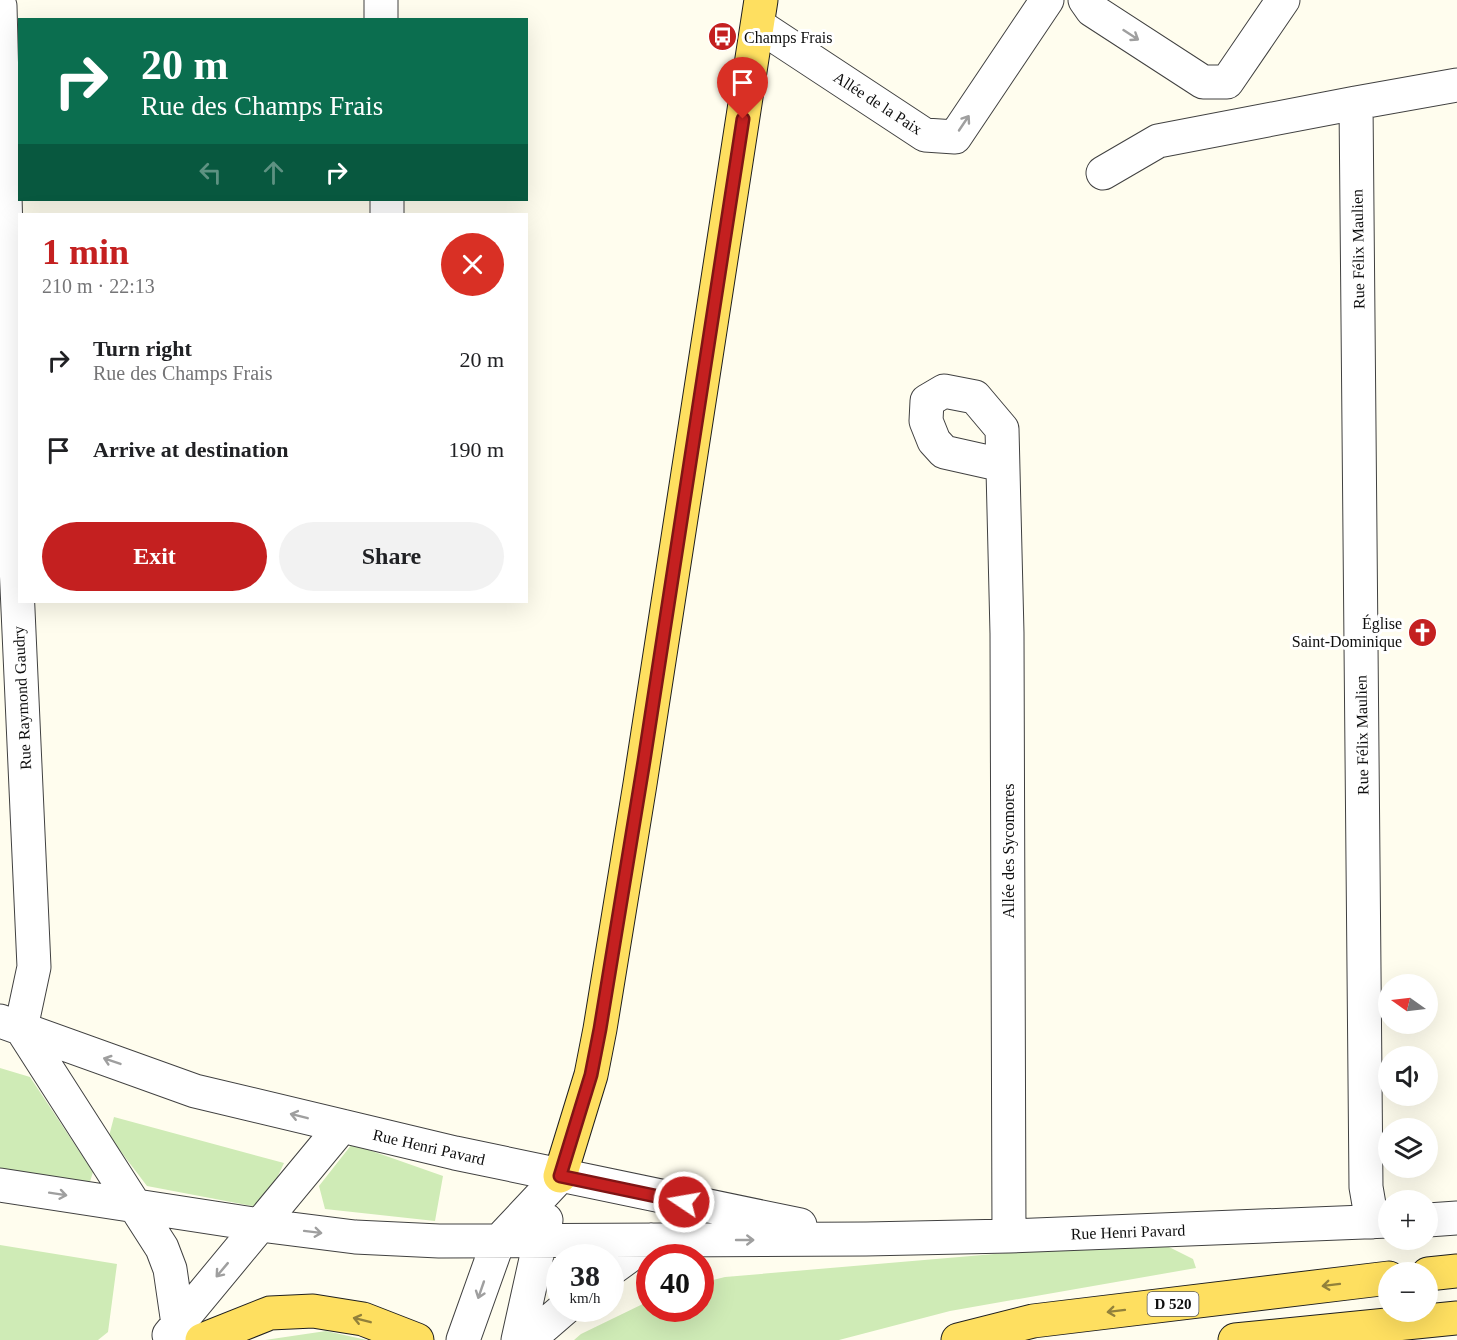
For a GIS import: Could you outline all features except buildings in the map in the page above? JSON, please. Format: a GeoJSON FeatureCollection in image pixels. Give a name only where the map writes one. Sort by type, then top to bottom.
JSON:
{"type":"FeatureCollection","features":[{"type":"Feature","properties":{"kind":"main road"},"geometry":{"type":"LineString","coordinates":[[560,1176],[591,1075],[600,1029],[644,761],[759,12]]}},
{"type":"Feature","properties":{"kind":"main road"},"geometry":{"type":"LineString","coordinates":[[1438,1273],[1457,1270]]}},
{"type":"Feature","properties":{"kind":"main road","name":"D 520"},"geometry":{"type":"LineString","coordinates":[[958,1340],[1033,1321],[1378,1279]]}},
{"type":"Feature","properties":{"kind":"main road"},"geometry":{"type":"LineString","coordinates":[[182,1335],[270,1313],[313,1311],[363,1319],[417,1340]]}},
{"type":"Feature","properties":{"kind":"main road"},"geometry":{"type":"LineString","coordinates":[[1235,1340],[1457,1318]]}},
{"type":"Feature","properties":{"kind":"street"},"geometry":{"type":"LineString","coordinates":[[381,0],[381,18]]}},
{"type":"Feature","properties":{"kind":"street","name":"Allée de la Paix"},"geometry":{"type":"LineString","coordinates":[[759,12],[925,135],[955,137],[1047,0]]}},
{"type":"Feature","properties":{"kind":"street"},"geometry":{"type":"LineString","coordinates":[[1084,0],[1092,10],[1203,82],[1227,82],[1283,0]]}},
{"type":"Feature","properties":{"kind":"street","name":"Rue Raymond Gaudry"},"geometry":{"type":"LineString","coordinates":[[0,6],[18,551]]}},
{"type":"Feature","properties":{"kind":"street"},"geometry":{"type":"LineString","coordinates":[[1102,173],[1158,141],[1457,85]]}},
{"type":"Feature","properties":{"kind":"street","name":"Rue Félix Maulien"},"geometry":{"type":"LineString","coordinates":[[1356,103],[1366,1187],[1378,1217]]}},
{"type":"Feature","properties":{"kind":"street","name":"Allée des Sycomores"},"geometry":{"type":"LineString","coordinates":[[1002,465],[1007,633],[1010,1236]]}},
{"type":"Feature","properties":{"kind":"street","name":"Rue Raymond Gaudry"},"geometry":{"type":"LineString","coordinates":[[11,1025],[34,967],[20,603]]}},
{"type":"Feature","properties":{"kind":"street"},"geometry":{"type":"LineString","coordinates":[[11,1025],[162,1248],[170,1269],[182,1335]]}},
{"type":"Feature","properties":{"kind":"street","name":"Rue Henri Pavard"},"geometry":{"type":"LineString","coordinates":[[11,1025],[195,1091],[522,1168],[866,1239]]}},
{"type":"Feature","properties":{"kind":"street"},"geometry":{"type":"LineString","coordinates":[[182,1335],[260,1225],[342,1126]]}},
{"type":"Feature","properties":{"kind":"street"},"geometry":{"type":"LineString","coordinates":[[522,1168],[540,1241]]}},
{"type":"Feature","properties":{"kind":"street"},"geometry":{"type":"LineString","coordinates":[[518,1340],[540,1241],[560,1176]]}},
{"type":"Feature","properties":{"kind":"street"},"geometry":{"type":"LineString","coordinates":[[463,1340],[498,1242],[560,1176]]}},
{"type":"Feature","properties":{"kind":"street","name":"Rue Henri Pavard"},"geometry":{"type":"LineString","coordinates":[[0,1185],[135,1207],[355,1237],[498,1242],[1010,1236],[1378,1222]]}},
{"type":"Feature","properties":{"kind":"street"},"geometry":{"type":"LineString","coordinates":[[1438,1219],[1457,1218]]}},
{"type":"Feature","properties":{"kind":"street"},"geometry":{"type":"LineString","coordinates":[[624,1260],[651,1240]]}},
{"type":"Feature","properties":{"kind":"street"},"geometry":{"type":"LineString","coordinates":[[528,1340],[549,1322]]}},
{"type":"Feature","properties":{"kind":"green space"},"geometry":{"type":"Polygon","coordinates":[[[0,1068],[30,1077],[93,1172],[89,1185],[0,1169],[0,1068]]]}},
{"type":"Feature","properties":{"kind":"green space"},"geometry":{"type":"Polygon","coordinates":[[[114,1117],[284,1163],[263,1208],[147,1186],[109,1136],[114,1117]]]}},
{"type":"Feature","properties":{"kind":"green space"},"geometry":{"type":"Polygon","coordinates":[[[352,1144],[443,1176],[435,1221],[325,1209],[319,1186],[352,1144]]]}},
{"type":"Feature","properties":{"kind":"green space"},"geometry":{"type":"Polygon","coordinates":[[[1110,1244],[1167,1246],[1193,1259],[1196,1268],[950,1311],[839,1340],[574,1340],[606,1322],[624,1322],[624,1313],[636,1307],[636,1322],[714,1322],[714,1280],[1110,1244]]]}},
{"type":"Feature","properties":{"kind":"green space"},"geometry":{"type":"Polygon","coordinates":[[[0,1245],[117,1264],[108,1332],[98,1340],[0,1340],[0,1245]]]}},
{"type":"Feature","properties":{"kind":"green space"},"geometry":{"type":"Polygon","coordinates":[[[326,1331],[367,1340],[265,1340],[326,1331]]]}},
{"type":"Feature","properties":{"kind":"place","name":"Champs Frais"},"geometry":{"type":"Point","coordinates":[723,37]}},
{"type":"Feature","properties":{"kind":"place","name":"Église Saint-Dominique"},"geometry":{"type":"Point","coordinates":[1423,632]}},
{"type":"Feature","properties":{"kind":"route"},"geometry":{"type":"LineString","coordinates":[[684,1202],[560,1176],[591,1075],[600,1029],[644,761],[743,119]]}}]}
